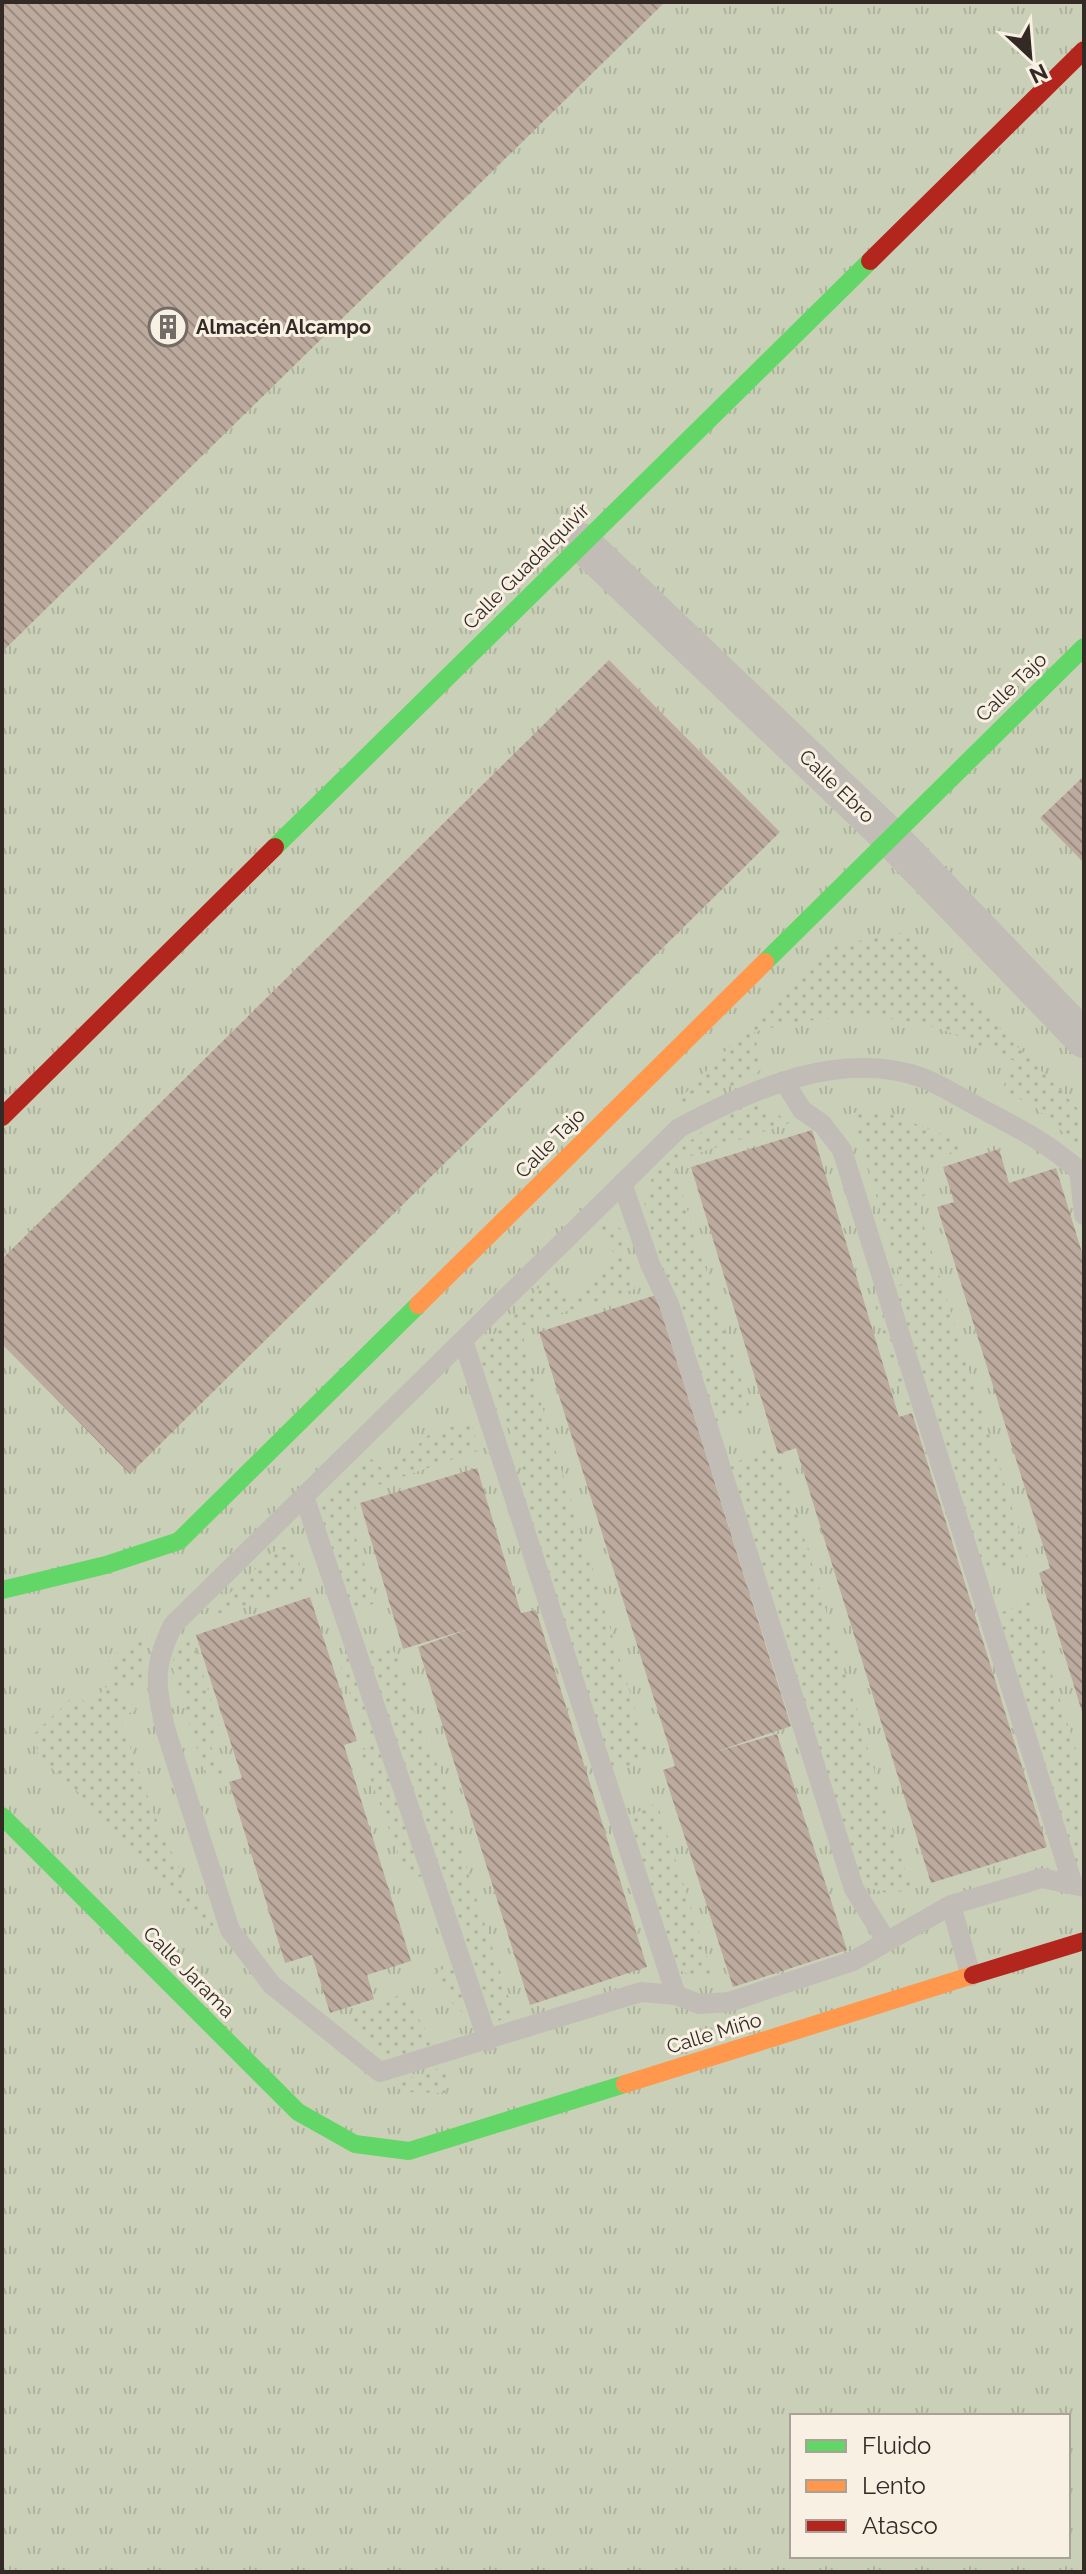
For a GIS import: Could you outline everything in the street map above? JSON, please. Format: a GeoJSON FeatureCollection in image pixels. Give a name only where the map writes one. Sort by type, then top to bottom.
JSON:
{"type":"FeatureCollection","features":[{"type":"Feature","properties":{"kind":"street","name":"Calle Guadalquivir"},"geometry":{"type":"LineString","coordinates":[[2,1117],[581,542],[1084,50]]}},
{"type":"Feature","properties":{"kind":"street","name":"Calle Ebro"},"geometry":{"type":"LineString","coordinates":[[581,542],[890,837],[1084,1039]]}},
{"type":"Feature","properties":{"kind":"street","name":"Calle Tajo"},"geometry":{"type":"LineString","coordinates":[[2,1590],[106,1565],[179,1541],[1084,647]]}},
{"type":"Feature","properties":{"kind":"street","name":"Calle Jarama"},"geometry":{"type":"LineString","coordinates":[[2,1816],[298,2112],[355,2144]]}},
{"type":"Feature","properties":{"kind":"street","name":"Calle Miño"},"geometry":{"type":"LineString","coordinates":[[355,2144],[409,2151],[1084,1941]]}},
{"type":"Feature","properties":{"kind":"lane"},"geometry":{"type":"LineString","coordinates":[[1079,1886],[1042,1878],[951,1905],[853,1961],[729,2002],[699,2004],[676,1995],[641,1992],[380,2072],[272,1985],[230,1930],[157,1696],[158,1657],[173,1625],[305,1499],[679,1128],[742,1094],[784,1081],[857,1067],[922,1078],[1053,1146],[1081,1172],[1084,1215]]}},
{"type":"Feature","properties":{"kind":"lane"},"geometry":{"type":"LineString","coordinates":[[784,1081],[802,1110],[822,1124],[842,1150],[1079,1886]]}},
{"type":"Feature","properties":{"kind":"lane"},"geometry":{"type":"LineString","coordinates":[[622,1183],[650,1264],[669,1304],[854,1889],[887,1942]]}},
{"type":"Feature","properties":{"kind":"lane"},"geometry":{"type":"LineString","coordinates":[[463,1340],[676,1995]]}},
{"type":"Feature","properties":{"kind":"lane"},"geometry":{"type":"LineString","coordinates":[[305,1499],[488,2041]]}},
{"type":"Feature","properties":{"kind":"lane"},"geometry":{"type":"LineString","coordinates":[[951,1905],[971,1976]]}},
{"type":"Feature","properties":{"kind":"green space"},"geometry":{"type":"Polygon","coordinates":[[[2,2],[1084,2],[1084,2572],[2,2572],[2,2]]]}},
{"type":"Feature","properties":{"kind":"green space"},"geometry":{"type":"Polygon","coordinates":[[[906,932],[1084,1115],[1084,1151],[1036,1108],[1002,1089],[1015,1061],[941,1029],[885,1018],[819,1019],[754,1032],[762,1068],[745,1084],[718,1088],[681,1109],[675,1104],[789,984],[837,945],[906,932]]]}},
{"type":"Feature","properties":{"kind":"green space"},"geometry":{"type":"Polygon","coordinates":[[[750,1104],[763,1104],[790,1123],[672,1162],[751,1411],[715,1424],[645,1211],[645,1192],[662,1167],[691,1140],[723,1117],[750,1104]]]}},
{"type":"Feature","properties":{"kind":"green space"},"geometry":{"type":"Polygon","coordinates":[[[882,1111],[973,1146],[919,1162],[928,1193],[916,1201],[1028,1559],[979,1573],[922,1403],[905,1406],[872,1296],[902,1284],[852,1113],[882,1111]]]}},
{"type":"Feature","properties":{"kind":"green space"},"geometry":{"type":"Polygon","coordinates":[[[607,1224],[620,1228],[635,1289],[521,1326],[529,1364],[650,1758],[604,1774],[504,1485],[525,1478],[492,1377],[469,1381],[468,1362],[549,1277],[571,1296],[615,1254],[595,1228],[607,1224]]]}},
{"type":"Feature","properties":{"kind":"green space"},"geometry":{"type":"Polygon","coordinates":[[[470,1422],[480,1450],[361,1491],[353,1498],[363,1536],[356,1538],[377,1602],[345,1616],[304,1519],[369,1457],[387,1473],[432,1432],[470,1422]]]}},
{"type":"Feature","properties":{"kind":"green space"},"geometry":{"type":"Polygon","coordinates":[[[776,1445],[905,1871],[917,1887],[890,1894],[862,1886],[727,1466],[776,1445]]]}},
{"type":"Feature","properties":{"kind":"green space"},"geometry":{"type":"Polygon","coordinates":[[[279,1547],[286,1547],[299,1561],[305,1586],[202,1619],[279,1547]]]}},
{"type":"Feature","properties":{"kind":"green space"},"geometry":{"type":"Polygon","coordinates":[[[1029,1602],[1084,1775],[1084,1863],[1070,1864],[989,1617],[1029,1602]]]}},
{"type":"Feature","properties":{"kind":"green space"},"geometry":{"type":"Polygon","coordinates":[[[147,1624],[144,1687],[118,1690],[136,1710],[120,1717],[154,1814],[190,1892],[200,1896],[218,1935],[66,1780],[39,1758],[34,1734],[76,1694],[89,1706],[118,1674],[108,1662],[147,1624]]]}},
{"type":"Feature","properties":{"kind":"green space"},"geometry":{"type":"Polygon","coordinates":[[[190,1632],[222,1736],[210,1742],[218,1769],[225,1766],[228,1772],[214,1779],[205,1775],[173,1670],[176,1648],[190,1632]]]}},
{"type":"Feature","properties":{"kind":"green space"},"geometry":{"type":"Polygon","coordinates":[[[391,1646],[401,1666],[413,1710],[447,1786],[462,1854],[514,2014],[485,2027],[454,2005],[433,1974],[455,1963],[429,1875],[407,1879],[361,1752],[369,1746],[338,1658],[358,1651],[391,1646]]]}},
{"type":"Feature","properties":{"kind":"green space"},"geometry":{"type":"Polygon","coordinates":[[[657,1803],[714,1978],[690,1975],[666,1964],[614,1823],[657,1803]]]}},
{"type":"Feature","properties":{"kind":"green space"},"geometry":{"type":"Polygon","coordinates":[[[405,1993],[433,2045],[401,2060],[381,2058],[342,2018],[405,1993]]]}},
{"type":"Feature","properties":{"kind":"green space"},"geometry":{"type":"Polygon","coordinates":[[[448,2065],[445,2093],[407,2092],[390,2085],[448,2065]]]}},
{"type":"Feature","properties":{"kind":"building","name":"Almacén Alcampo"},"geometry":{"type":"Polygon","coordinates":[[[2,2],[665,2],[2,652],[2,2]]]}},
{"type":"Feature","properties":{"kind":"building"},"geometry":{"type":"Polygon","coordinates":[[[609,660],[780,832],[130,1474],[2,1344],[2,1259],[609,660]]]}},
{"type":"Feature","properties":{"kind":"building"},"geometry":{"type":"Polygon","coordinates":[[[1084,776],[1084,863],[1040,818],[1084,776]]]}},
{"type":"Feature","properties":{"kind":"building"},"geometry":{"type":"Polygon","coordinates":[[[812,1130],[899,1417],[912,1413],[1047,1847],[931,1883],[796,1448],[778,1454],[691,1167],[812,1130]]]}},
{"type":"Feature","properties":{"kind":"building"},"geometry":{"type":"Polygon","coordinates":[[[999,1149],[1009,1183],[1056,1168],[1084,1259],[1083,1715],[1039,1573],[1050,1568],[937,1207],[954,1202],[943,1167],[999,1149]]]}},
{"type":"Feature","properties":{"kind":"building"},"geometry":{"type":"Polygon","coordinates":[[[656,1295],[791,1726],[715,1752],[777,1734],[847,1950],[733,1987],[663,1770],[675,1766],[539,1332],[656,1295]]]}},
{"type":"Feature","properties":{"kind":"building"},"geometry":{"type":"Polygon","coordinates":[[[477,1468],[521,1613],[536,1610],[647,1967],[530,2005],[418,1647],[475,1627],[403,1649],[360,1503],[477,1468]]]}},
{"type":"Feature","properties":{"kind":"building"},"geometry":{"type":"Polygon","coordinates":[[[310,1597],[357,1741],[344,1745],[411,1961],[367,1975],[374,1999],[330,2013],[312,1955],[285,1963],[229,1782],[242,1778],[196,1635],[310,1597]]]}},
{"type":"Feature","properties":{"kind":"traffic: fast"},"geometry":{"type":"LineString","coordinates":[[275,847],[870,261]]}},
{"type":"Feature","properties":{"kind":"traffic: fast"},"geometry":{"type":"LineString","coordinates":[[765,962],[1084,647]]}},
{"type":"Feature","properties":{"kind":"traffic: fast"},"geometry":{"type":"LineString","coordinates":[[2,1590],[106,1565],[179,1541],[418,1305]]}},
{"type":"Feature","properties":{"kind":"traffic: fast"},"geometry":{"type":"LineString","coordinates":[[2,1816],[298,2112],[355,2144],[409,2151],[625,2084]]}},
{"type":"Feature","properties":{"kind":"traffic: slow"},"geometry":{"type":"LineString","coordinates":[[418,1305],[765,962]]}},
{"type":"Feature","properties":{"kind":"traffic: slow"},"geometry":{"type":"LineString","coordinates":[[625,2084],[973,1975]]}},
{"type":"Feature","properties":{"kind":"traffic: jam"},"geometry":{"type":"LineString","coordinates":[[870,261],[1084,50]]}},
{"type":"Feature","properties":{"kind":"traffic: jam"},"geometry":{"type":"LineString","coordinates":[[2,1117],[275,847]]}},
{"type":"Feature","properties":{"kind":"traffic: jam"},"geometry":{"type":"LineString","coordinates":[[973,1975],[1084,1941]]}},
{"type":"Feature","properties":{"kind":"place","name":"Almacén Alcampo"},"geometry":{"type":"Point","coordinates":[168,327]}}]}
